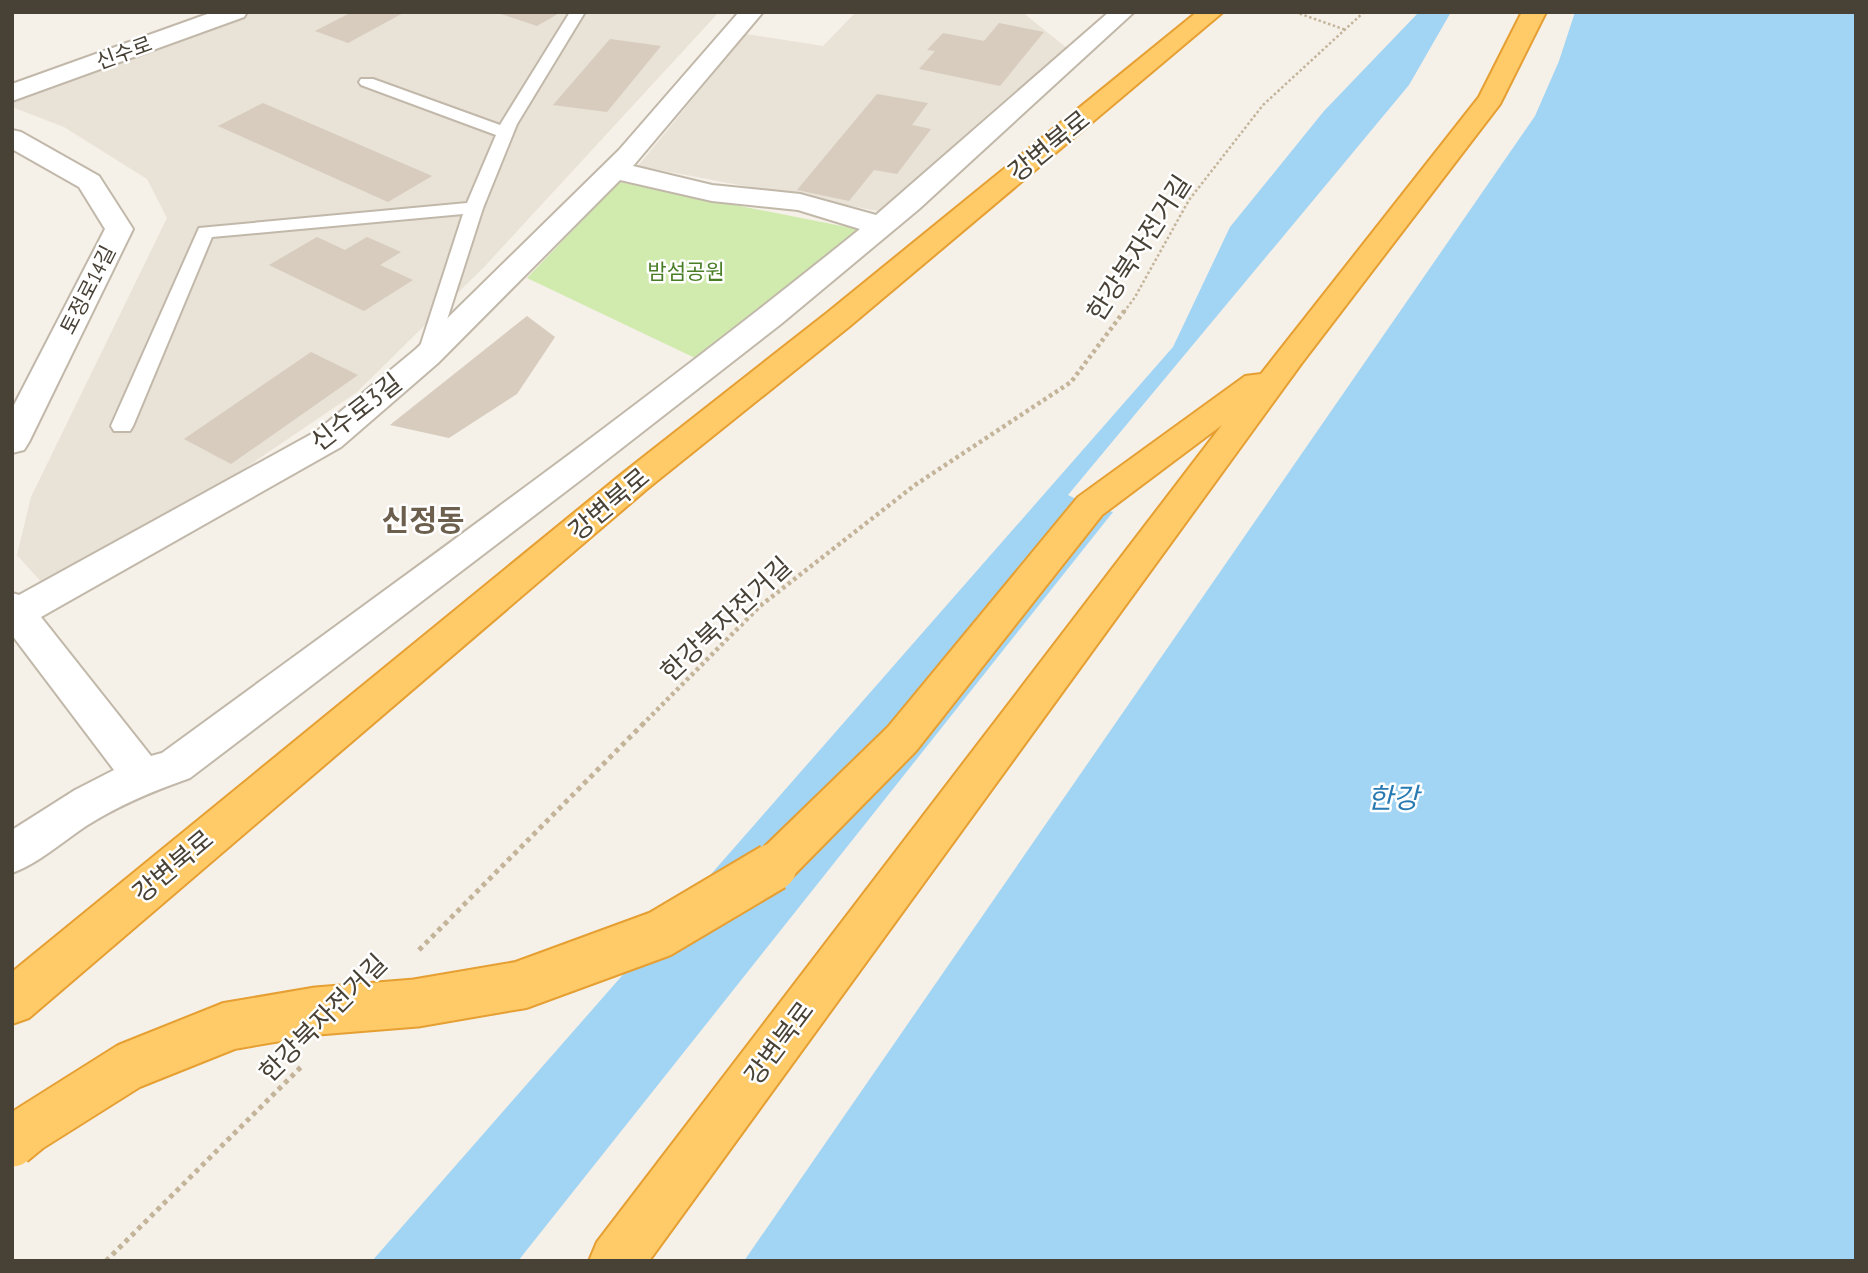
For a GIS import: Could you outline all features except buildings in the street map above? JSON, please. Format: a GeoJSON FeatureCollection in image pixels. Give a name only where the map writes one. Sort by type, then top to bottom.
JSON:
{"type":"FeatureCollection","features":[{"type":"Feature","properties":{"kind":"highway","name":"강변북로"},"geometry":{"type":"LineString","coordinates":[[12,1002],[635,481],[839,319],[1212,12]]}},
{"type":"Feature","properties":{"kind":"highway","name":"강변북로"},"geometry":{"type":"LineString","coordinates":[[616,1261],[1290,358],[1492,99],[1534,12]]}},
{"type":"Feature","properties":{"kind":"highway"},"geometry":{"type":"LineString","coordinates":[[12,1143],[29,1129],[129,1066],[229,1026],[317,1011],[416,1003],[521,985],[660,934],[773,867],[902,739],[1090,506],[1290,358]]}},
{"type":"Feature","properties":{"kind":"highway"},"geometry":{"type":"LineString","coordinates":[[12,967],[135,899]]}},
{"type":"Feature","properties":{"kind":"street","name":"신수로"},"geometry":{"type":"LineString","coordinates":[[12,93],[236,12]]}},
{"type":"Feature","properties":{"kind":"street","name":"신수로3길"},"geometry":{"type":"LineString","coordinates":[[14,611],[329,439],[427,356],[614,170],[751,12]]}},
{"type":"Feature","properties":{"kind":"street"},"geometry":{"type":"LineString","coordinates":[[12,854],[79,806],[142,775],[175,766],[574,468],[770,317],[882,226],[1106,15]]}},
{"type":"Feature","properties":{"kind":"street","name":"토정로14길"},"geometry":{"type":"LineString","coordinates":[[12,138],[89,182],[119,229],[12,442]]}},
{"type":"Feature","properties":{"kind":"street"},"geometry":{"type":"LineString","coordinates":[[614,170],[712,193],[800,202],[882,226]]}},
{"type":"Feature","properties":{"kind":"street"},"geometry":{"type":"LineString","coordinates":[[14,611],[142,775]]}},
{"type":"Feature","properties":{"kind":"lane"},"geometry":{"type":"LineString","coordinates":[[427,356],[474,208],[505,132],[578,12]]}},
{"type":"Feature","properties":{"kind":"lane"},"geometry":{"type":"LineString","coordinates":[[367,82],[505,132]]}},
{"type":"Feature","properties":{"kind":"lane"},"geometry":{"type":"LineString","coordinates":[[122,426],[205,232],[474,208]]}},
{"type":"Feature","properties":{"kind":"path"},"geometry":{"type":"LineString","coordinates":[[1295,12],[1346,30]]}},
{"type":"Feature","properties":{"kind":"path","name":"한강북자전거길"},"geometry":{"type":"LineString","coordinates":[[410,959],[760,606],[915,485],[1071,382],[1135,297],[1189,200],[1255,115],[1364,12]]}},
{"type":"Feature","properties":{"kind":"path","name":"한강북자전거길"},"geometry":{"type":"LineString","coordinates":[[106,1261],[312,1056]]}},
{"type":"Feature","properties":{"kind":"shaded area"},"geometry":{"type":"Polygon","coordinates":[[[248,12],[719,12],[485,266],[357,392],[213,490],[43,584],[17,555],[31,497],[167,218],[147,179],[64,127],[12,107],[12,98],[248,12]]]}},
{"type":"Feature","properties":{"kind":"shaded area"},"geometry":{"type":"Polygon","coordinates":[[[856,12],[1022,12],[1073,53],[883,212],[638,166],[746,34],[823,46],[856,12]]]}},
{"type":"Feature","properties":{"kind":"green space","name":"밤섬공원"},"geometry":{"type":"Polygon","coordinates":[[[619,182],[862,230],[695,358],[527,278],[619,182]]]}},
{"type":"Feature","properties":{"kind":"water","name":"한강"},"geometry":{"type":"Polygon","coordinates":[[[1419,12],[1856,12],[1856,1261],[372,1261],[1173,347],[1230,227],[1324,111],[1419,12]]]}},
{"type":"Feature","properties":{"kind":"pier"},"geometry":{"type":"Polygon","coordinates":[[[1451,12],[1575,12],[1559,61],[1535,116],[744,1261],[518,1261],[1113,512],[1090,506],[1068,495],[1409,85],[1451,12]]]}},
{"type":"Feature","properties":{"kind":"district","name":"신정동"},"geometry":{"type":"Point","coordinates":[423,521]}}]}
